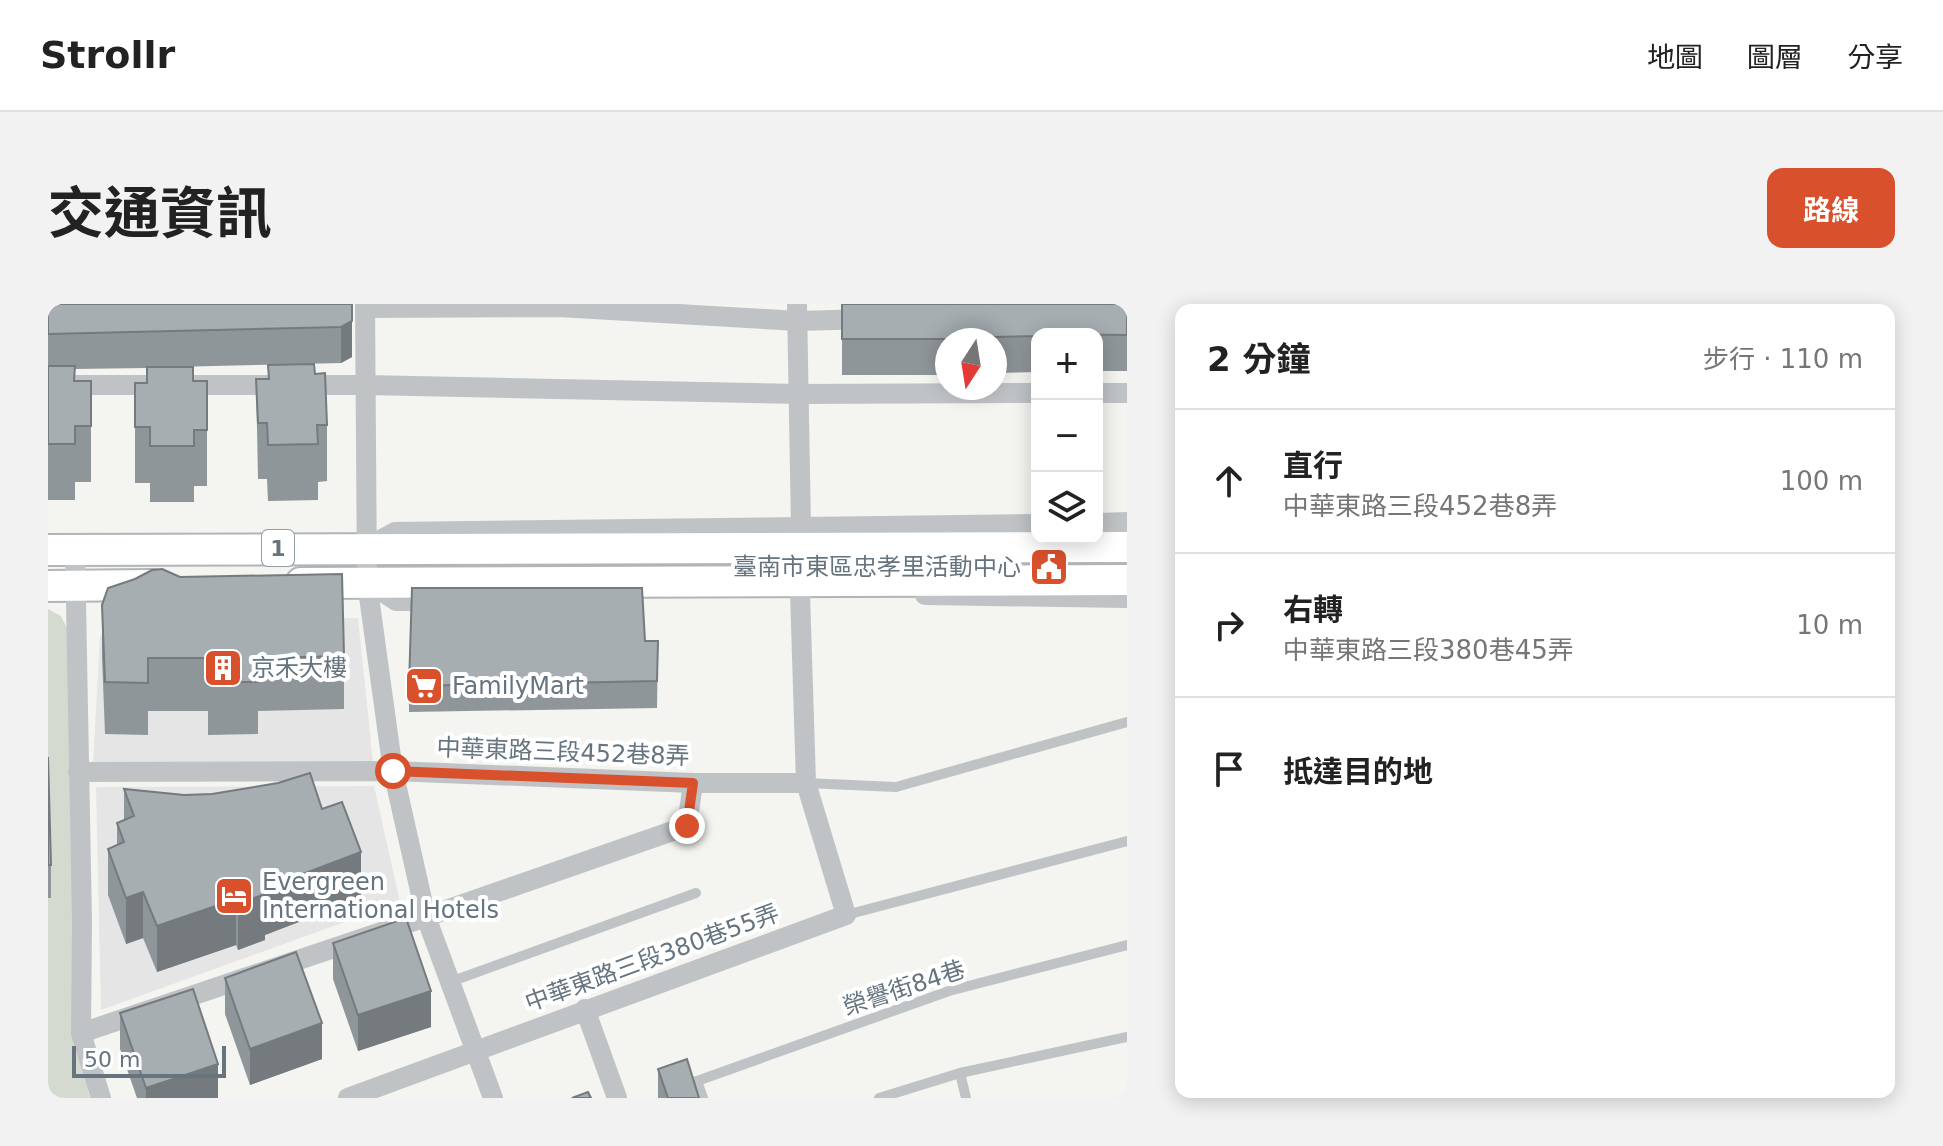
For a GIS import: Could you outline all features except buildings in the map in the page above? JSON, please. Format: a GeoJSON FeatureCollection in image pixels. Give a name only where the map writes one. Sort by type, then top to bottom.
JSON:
{"type":"FeatureCollection","features":[{"type":"Feature","properties":{"kind":"main road","name":"1"},"geometry":{"type":"LineString","coordinates":[[62,549],[1127,547]]}},
{"type":"Feature","properties":{"kind":"main road","name":"1"},"geometry":{"type":"LineString","coordinates":[[270,584],[1127,580]]}},
{"type":"Feature","properties":{"kind":"main road"},"geometry":{"type":"LineString","coordinates":[[62,586],[177,585]]}},
{"type":"Feature","properties":{"kind":"street"},"geometry":{"type":"LineString","coordinates":[[493,1098],[426,917],[393,771],[367,582],[365,306],[559,306],[797,312],[892,319]]}},
{"type":"Feature","properties":{"kind":"street"},"geometry":{"type":"LineString","coordinates":[[797,312],[801,528]]}},
{"type":"Feature","properties":{"kind":"street"},"geometry":{"type":"LineString","coordinates":[[48,385],[365,385],[799,394],[1031,393]]}},
{"type":"Feature","properties":{"kind":"street"},"geometry":{"type":"LineString","coordinates":[[1103,393],[1127,393]]}},
{"type":"Feature","properties":{"kind":"street"},"geometry":{"type":"LineString","coordinates":[[1103,523],[1127,522]]}},
{"type":"Feature","properties":{"kind":"street"},"geometry":{"type":"LineString","coordinates":[[366,548],[395,532],[1031,524]]}},
{"type":"Feature","properties":{"kind":"street"},"geometry":{"type":"LineString","coordinates":[[62,549],[62,586],[78,772],[81,1033],[101,1098]]}},
{"type":"Feature","properties":{"kind":"street"},"geometry":{"type":"LineString","coordinates":[[367,582],[396,601],[800,593],[1127,598]]}},
{"type":"Feature","properties":{"kind":"street"},"geometry":{"type":"LineString","coordinates":[[800,593],[806,783],[846,915]]}},
{"type":"Feature","properties":{"kind":"street","name":"中華東路三段452巷8弄"},"geometry":{"type":"LineString","coordinates":[[78,772],[393,771],[693,783],[806,783]]}},
{"type":"Feature","properties":{"kind":"street"},"geometry":{"type":"LineString","coordinates":[[81,1033],[687,826],[693,783]]}},
{"type":"Feature","properties":{"kind":"street","name":"中華東路三段380巷55弄"},"geometry":{"type":"LineString","coordinates":[[348,1098],[846,915]]}},
{"type":"Feature","properties":{"kind":"street"},"geometry":{"type":"LineString","coordinates":[[585,1009],[617,1098]]}},
{"type":"Feature","properties":{"kind":"lane"},"geometry":{"type":"LineString","coordinates":[[806,783],[896,787],[1127,722]]}},
{"type":"Feature","properties":{"kind":"lane"},"geometry":{"type":"LineString","coordinates":[[846,915],[1127,841]]}},
{"type":"Feature","properties":{"kind":"lane"},"geometry":{"type":"LineString","coordinates":[[450,982],[696,893]]}},
{"type":"Feature","properties":{"kind":"lane","name":"榮譽街84巷"},"geometry":{"type":"LineString","coordinates":[[668,1092],[949,991],[1127,945]]}},
{"type":"Feature","properties":{"kind":"lane"},"geometry":{"type":"LineString","coordinates":[[879,1098],[960,1073],[1127,1037]]}},
{"type":"Feature","properties":{"kind":"lane"},"geometry":{"type":"LineString","coordinates":[[960,1073],[966,1098]]}},
{"type":"Feature","properties":{"kind":"lane"},"geometry":{"type":"LineString","coordinates":[[697,1081],[703,1098]]}},
{"type":"Feature","properties":{"kind":"shaded area"},"geometry":{"type":"Polygon","coordinates":[[[48,609],[61,616],[69,632],[75,1043],[90,1098],[48,1098],[48,609]]]}},
{"type":"Feature","properties":{"kind":"shaded area"},"geometry":{"type":"Polygon","coordinates":[[[358,618],[373,763],[93,766],[100,636],[118,620],[358,618]]]}},
{"type":"Feature","properties":{"kind":"shaded area"},"geometry":{"type":"Polygon","coordinates":[[[374,786],[400,902],[101,1010],[96,787],[374,786]]]}},
{"type":"Feature","properties":{"kind":"place","name":"臺南市東區忠孝里活動中心"},"geometry":{"type":"Point","coordinates":[1049,567]}},
{"type":"Feature","properties":{"kind":"place","name":"京禾大樓"},"geometry":{"type":"Point","coordinates":[223,668]}},
{"type":"Feature","properties":{"kind":"place","name":"FamilyMart"},"geometry":{"type":"Point","coordinates":[424,686]}},
{"type":"Feature","properties":{"kind":"place","name":"Evergreen International Hotels"},"geometry":{"type":"Point","coordinates":[234,896]}},
{"type":"Feature","properties":{"kind":"route"},"geometry":{"type":"LineString","coordinates":[[393,771],[693,783],[687,826]]}}]}
